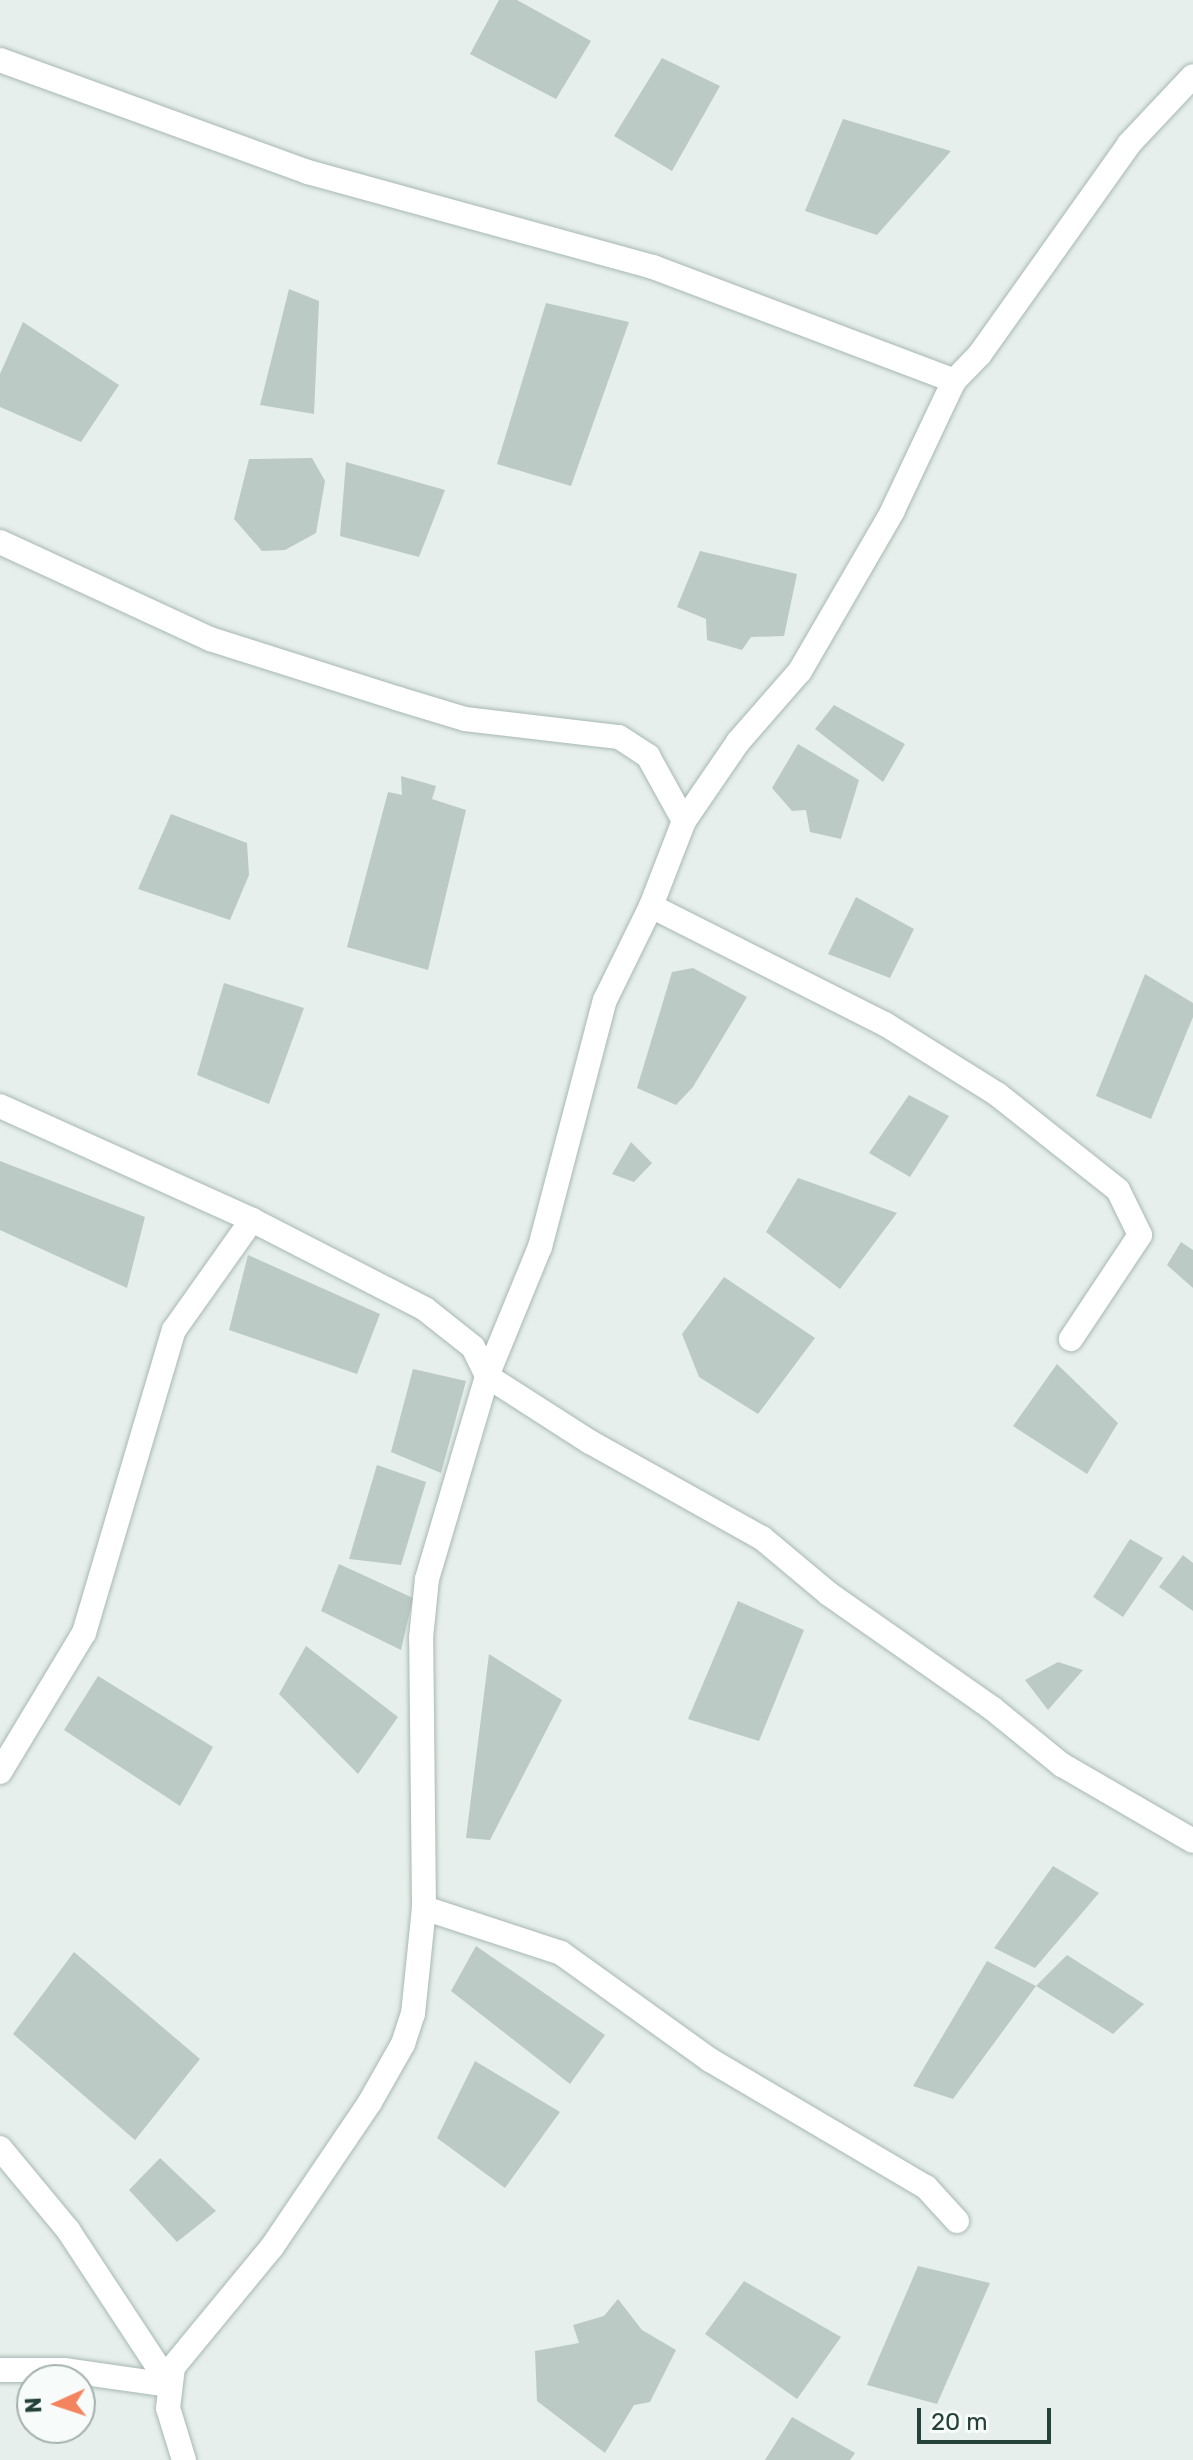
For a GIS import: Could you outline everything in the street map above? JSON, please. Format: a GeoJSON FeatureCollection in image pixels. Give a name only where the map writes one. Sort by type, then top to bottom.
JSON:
{"type":"FeatureCollection","features":[{"type":"Feature","properties":{"kind":"street"},"geometry":{"type":"LineString","coordinates":[[0,60],[308,172],[653,267],[954,381]]}},
{"type":"Feature","properties":{"kind":"street"},"geometry":{"type":"LineString","coordinates":[[184,2460],[168,2408],[173,2367],[187,2345],[272,2247],[403,2044],[413,2014],[424,1908],[421,1638],[427,1579],[487,1376],[540,1247],[605,1000],[651,906],[684,821],[738,742],[800,671],[892,512],[954,381],[980,354],[1129,144],[1193,76]]}},
{"type":"Feature","properties":{"kind":"street"},"geometry":{"type":"LineString","coordinates":[[0,542],[210,639],[399,699],[465,719],[619,737],[648,756],[684,821]]}},
{"type":"Feature","properties":{"kind":"street"},"geometry":{"type":"LineString","coordinates":[[651,906],[885,1024],[997,1094],[1118,1190],[1140,1235],[1071,1339]]}},
{"type":"Feature","properties":{"kind":"street"},"geometry":{"type":"LineString","coordinates":[[0,1106],[349,1266],[455,1327],[473,1347],[487,1376],[590,1442],[762,1538],[829,1594],[993,1709],[1062,1765],[1193,1841]]}},
{"type":"Feature","properties":{"kind":"street"},"geometry":{"type":"LineString","coordinates":[[0,1772],[84,1633],[174,1330],[252,1220]]}},
{"type":"Feature","properties":{"kind":"street"},"geometry":{"type":"LineString","coordinates":[[424,1908],[561,1953],[710,2060],[926,2187],[957,2221]]}},
{"type":"Feature","properties":{"kind":"street"},"geometry":{"type":"LineString","coordinates":[[0,2148],[68,2230],[170,2385]]}},
{"type":"Feature","properties":{"kind":"street"},"geometry":{"type":"LineString","coordinates":[[0,2370],[64,2370],[170,2385]]}},
{"type":"Feature","properties":{"kind":"building"},"geometry":{"type":"Polygon","coordinates":[[[499,0],[517,0],[591,41],[556,99],[470,54],[499,0]]]}},
{"type":"Feature","properties":{"kind":"building"},"geometry":{"type":"Polygon","coordinates":[[[662,58],[720,86],[672,171],[614,136],[662,58]]]}},
{"type":"Feature","properties":{"kind":"building"},"geometry":{"type":"Polygon","coordinates":[[[843,119],[951,151],[877,235],[805,211],[843,119]]]}},
{"type":"Feature","properties":{"kind":"building"},"geometry":{"type":"Polygon","coordinates":[[[289,289],[319,301],[314,414],[260,405],[289,289]]]}},
{"type":"Feature","properties":{"kind":"building"},"geometry":{"type":"Polygon","coordinates":[[[546,303],[629,322],[571,486],[497,464],[546,303]]]}},
{"type":"Feature","properties":{"kind":"building"},"geometry":{"type":"Polygon","coordinates":[[[23,322],[119,385],[81,442],[0,407],[0,374],[23,322]]]}},
{"type":"Feature","properties":{"kind":"building"},"geometry":{"type":"Polygon","coordinates":[[[312,458],[325,481],[316,533],[285,550],[262,551],[234,519],[249,459],[312,458]]]}},
{"type":"Feature","properties":{"kind":"building"},"geometry":{"type":"Polygon","coordinates":[[[346,462],[445,490],[419,557],[340,536],[346,462]]]}},
{"type":"Feature","properties":{"kind":"building"},"geometry":{"type":"Polygon","coordinates":[[[700,551],[797,574],[784,636],[751,637],[742,650],[707,640],[706,619],[677,607],[700,551]]]}},
{"type":"Feature","properties":{"kind":"building"},"geometry":{"type":"Polygon","coordinates":[[[834,705],[905,744],[883,782],[815,729],[834,705]]]}},
{"type":"Feature","properties":{"kind":"building"},"geometry":{"type":"Polygon","coordinates":[[[798,744],[859,780],[841,839],[810,832],[806,810],[792,811],[772,788],[798,744]]]}},
{"type":"Feature","properties":{"kind":"building"},"geometry":{"type":"Polygon","coordinates":[[[401,776],[436,786],[432,799],[466,810],[428,970],[347,947],[388,792],[402,795],[401,776]]]}},
{"type":"Feature","properties":{"kind":"building"},"geometry":{"type":"Polygon","coordinates":[[[171,814],[247,843],[249,875],[230,920],[138,889],[171,814]]]}},
{"type":"Feature","properties":{"kind":"building"},"geometry":{"type":"Polygon","coordinates":[[[856,897],[914,929],[890,978],[828,954],[856,897]]]}},
{"type":"Feature","properties":{"kind":"building"},"geometry":{"type":"Polygon","coordinates":[[[693,968],[747,997],[693,1087],[676,1105],[637,1088],[672,972],[693,968]]]}},
{"type":"Feature","properties":{"kind":"building"},"geometry":{"type":"Polygon","coordinates":[[[1145,974],[1193,1003],[1193,1017],[1151,1119],[1096,1096],[1145,974]]]}},
{"type":"Feature","properties":{"kind":"building"},"geometry":{"type":"Polygon","coordinates":[[[224,983],[304,1008],[269,1104],[197,1075],[224,983]]]}},
{"type":"Feature","properties":{"kind":"building"},"geometry":{"type":"Polygon","coordinates":[[[909,1095],[949,1116],[910,1177],[869,1153],[909,1095]]]}},
{"type":"Feature","properties":{"kind":"building"},"geometry":{"type":"Polygon","coordinates":[[[631,1142],[652,1163],[634,1182],[612,1174],[631,1142]]]}},
{"type":"Feature","properties":{"kind":"building"},"geometry":{"type":"Polygon","coordinates":[[[0,1161],[145,1217],[127,1288],[0,1230],[0,1161]]]}},
{"type":"Feature","properties":{"kind":"building"},"geometry":{"type":"Polygon","coordinates":[[[798,1178],[897,1213],[840,1289],[766,1232],[798,1178]]]}},
{"type":"Feature","properties":{"kind":"building"},"geometry":{"type":"Polygon","coordinates":[[[1181,1242],[1193,1250],[1193,1288],[1167,1265],[1181,1242]]]}},
{"type":"Feature","properties":{"kind":"building"},"geometry":{"type":"Polygon","coordinates":[[[248,1255],[380,1314],[357,1374],[229,1330],[248,1255]]]}},
{"type":"Feature","properties":{"kind":"building"},"geometry":{"type":"Polygon","coordinates":[[[724,1277],[815,1338],[758,1414],[699,1377],[682,1334],[724,1277]]]}},
{"type":"Feature","properties":{"kind":"building"},"geometry":{"type":"Polygon","coordinates":[[[1057,1364],[1118,1423],[1087,1474],[1013,1426],[1057,1364]]]}},
{"type":"Feature","properties":{"kind":"building"},"geometry":{"type":"Polygon","coordinates":[[[413,1369],[466,1381],[441,1473],[391,1452],[413,1369]]]}},
{"type":"Feature","properties":{"kind":"building"},"geometry":{"type":"Polygon","coordinates":[[[377,1465],[426,1482],[401,1565],[349,1559],[377,1465]]]}},
{"type":"Feature","properties":{"kind":"building"},"geometry":{"type":"Polygon","coordinates":[[[1130,1539],[1163,1558],[1123,1617],[1093,1597],[1130,1539]]]}},
{"type":"Feature","properties":{"kind":"building"},"geometry":{"type":"Polygon","coordinates":[[[1183,1555],[1193,1563],[1193,1611],[1159,1587],[1183,1555]]]}},
{"type":"Feature","properties":{"kind":"building"},"geometry":{"type":"Polygon","coordinates":[[[339,1564],[413,1598],[401,1650],[321,1611],[339,1564]]]}},
{"type":"Feature","properties":{"kind":"building"},"geometry":{"type":"Polygon","coordinates":[[[738,1601],[804,1630],[759,1741],[688,1719],[738,1601]]]}},
{"type":"Feature","properties":{"kind":"building"},"geometry":{"type":"Polygon","coordinates":[[[306,1646],[398,1717],[358,1774],[279,1694],[306,1646]]]}},
{"type":"Feature","properties":{"kind":"building"},"geometry":{"type":"Polygon","coordinates":[[[489,1654],[562,1700],[490,1840],[466,1838],[489,1654]]]}},
{"type":"Feature","properties":{"kind":"building"},"geometry":{"type":"Polygon","coordinates":[[[1058,1662],[1083,1670],[1048,1710],[1025,1680],[1058,1662]]]}},
{"type":"Feature","properties":{"kind":"building"},"geometry":{"type":"Polygon","coordinates":[[[98,1676],[213,1747],[180,1806],[64,1730],[98,1676]]]}},
{"type":"Feature","properties":{"kind":"building"},"geometry":{"type":"Polygon","coordinates":[[[1053,1866],[1099,1893],[1035,1968],[994,1948],[1053,1866]]]}},
{"type":"Feature","properties":{"kind":"building"},"geometry":{"type":"Polygon","coordinates":[[[476,1946],[605,2035],[570,2084],[451,1991],[476,1946]]]}},
{"type":"Feature","properties":{"kind":"building"},"geometry":{"type":"Polygon","coordinates":[[[74,1952],[200,2059],[135,2140],[13,2034],[74,1952]]]}},
{"type":"Feature","properties":{"kind":"building"},"geometry":{"type":"Polygon","coordinates":[[[1067,1955],[1144,2004],[1113,2034],[1036,1986],[1067,1955]]]}},
{"type":"Feature","properties":{"kind":"building"},"geometry":{"type":"Polygon","coordinates":[[[987,1961],[1036,1986],[953,2099],[913,2086],[987,1961]]]}},
{"type":"Feature","properties":{"kind":"building"},"geometry":{"type":"Polygon","coordinates":[[[475,2061],[560,2112],[505,2188],[437,2138],[475,2061]]]}},
{"type":"Feature","properties":{"kind":"building"},"geometry":{"type":"Polygon","coordinates":[[[160,2158],[216,2211],[177,2242],[129,2190],[160,2158]]]}},
{"type":"Feature","properties":{"kind":"building"},"geometry":{"type":"Polygon","coordinates":[[[918,2266],[990,2283],[937,2404],[867,2385],[918,2266]]]}},
{"type":"Feature","properties":{"kind":"building"},"geometry":{"type":"Polygon","coordinates":[[[744,2281],[841,2337],[797,2399],[705,2334],[744,2281]]]}},
{"type":"Feature","properties":{"kind":"building"},"geometry":{"type":"Polygon","coordinates":[[[618,2299],[642,2330],[676,2350],[650,2402],[634,2405],[605,2453],[537,2401],[535,2351],[579,2343],[573,2325],[604,2316],[618,2299]]]}},
{"type":"Feature","properties":{"kind":"building"},"geometry":{"type":"Polygon","coordinates":[[[792,2417],[855,2453],[850,2460],[765,2460],[792,2417]]]}}]}
